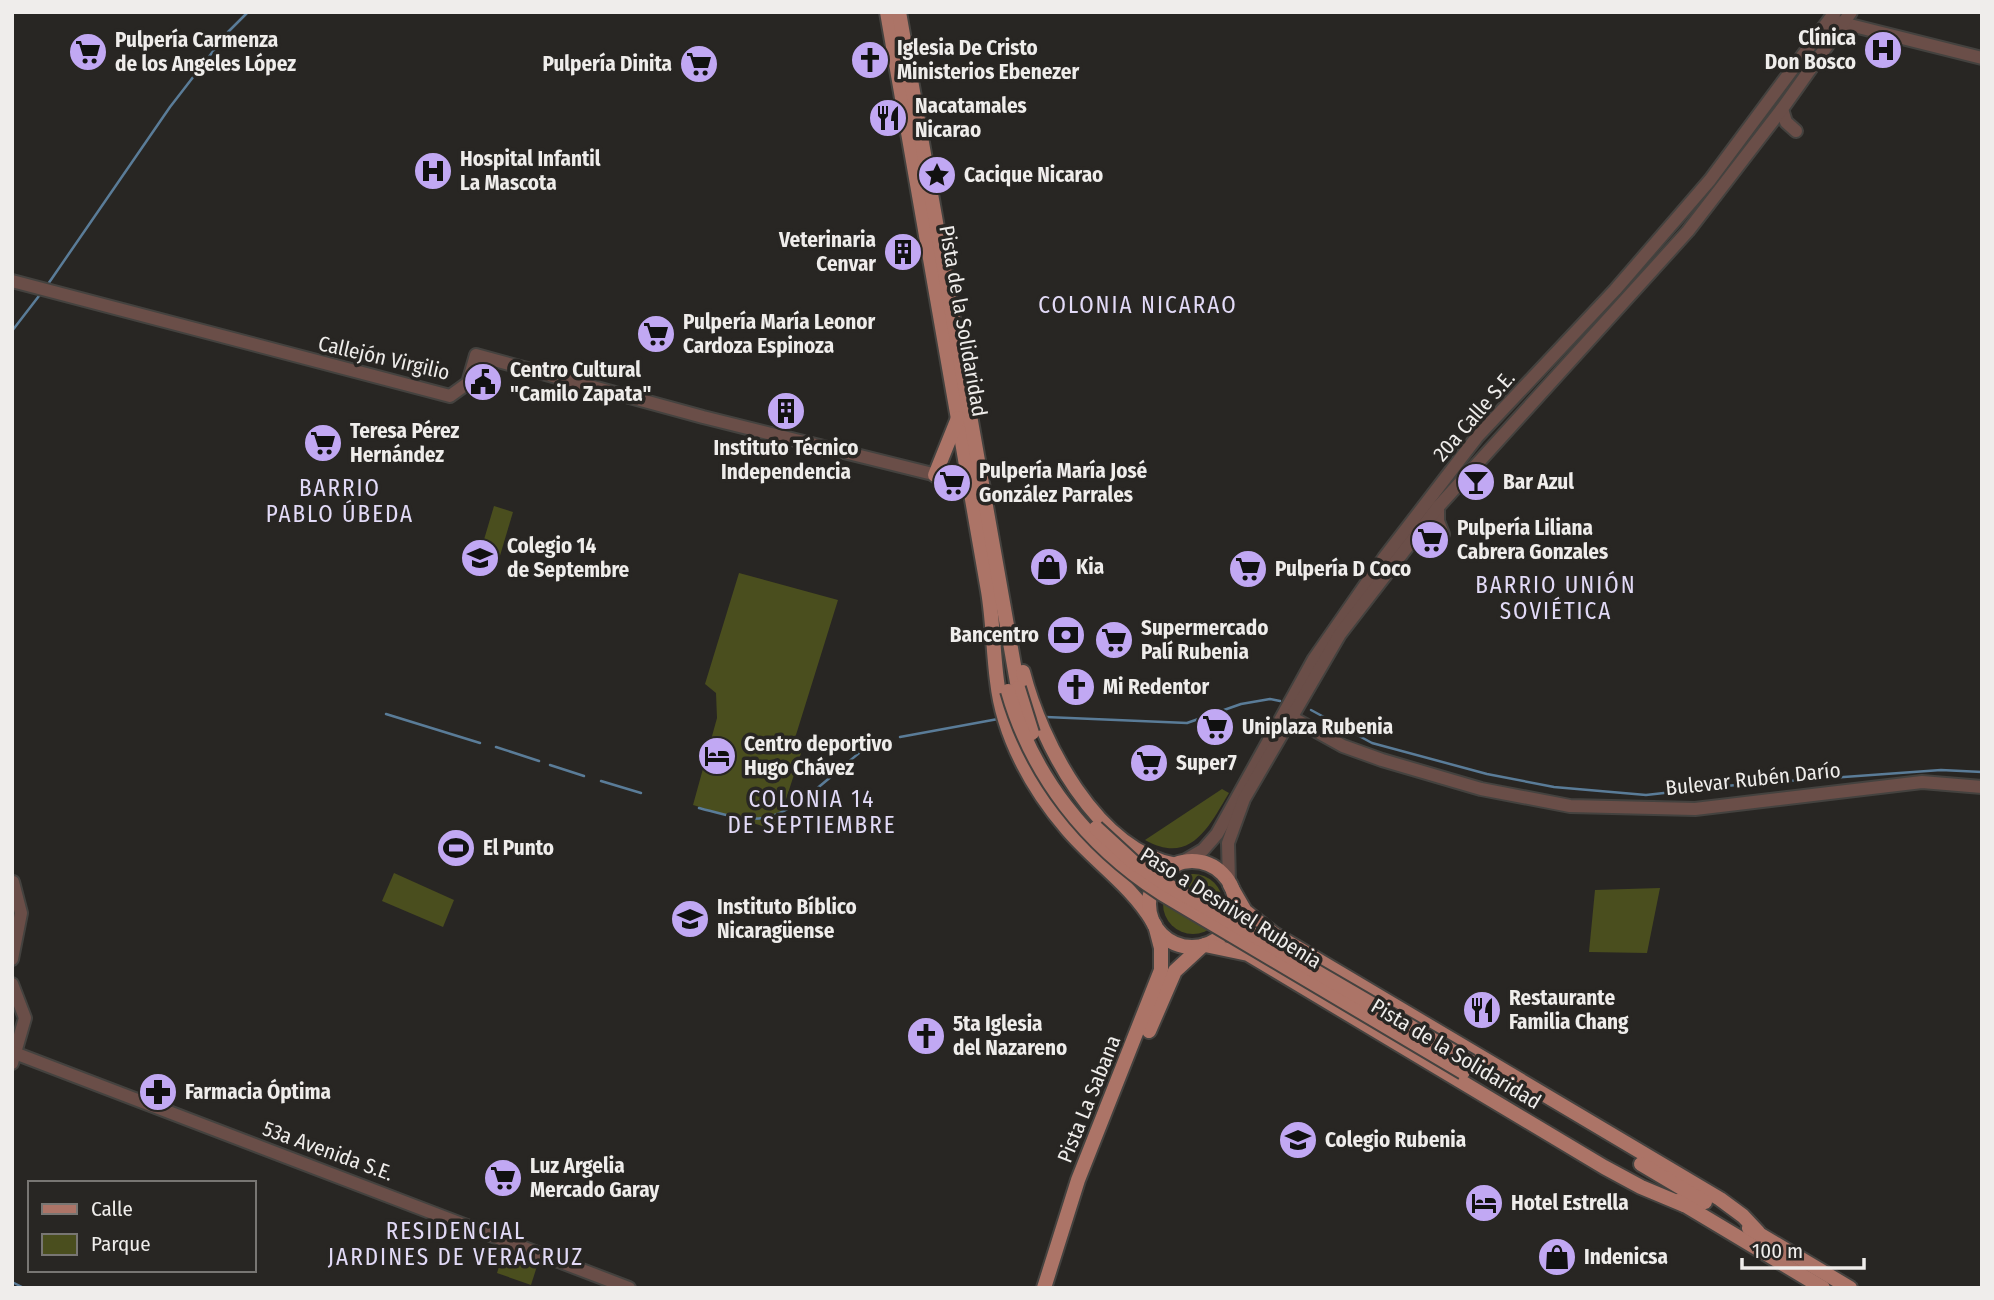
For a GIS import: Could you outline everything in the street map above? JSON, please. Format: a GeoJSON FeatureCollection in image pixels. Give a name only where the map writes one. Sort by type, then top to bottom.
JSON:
{"type":"FeatureCollection","features":[{"type":"Feature","properties":{"kind":"main road","name":"Pista de la Solidaridad"},"geometry":{"type":"LineString","coordinates":[[887,12],[959,417],[995,637],[997,682],[1004,712],[1013,741],[1031,778],[1068,830],[1140,900],[1154,924]]}},
{"type":"Feature","properties":{"kind":"main road","name":"Pista de la Solidaridad"},"geometry":{"type":"LineString","coordinates":[[899,12],[1000,593],[1013,690]]}},
{"type":"Feature","properties":{"kind":"main road"},"geometry":{"type":"LineString","coordinates":[[935,475],[959,417]]}},
{"type":"Feature","properties":{"kind":"main road","name":"Pista de la Solidaridad"},"geometry":{"type":"LineString","coordinates":[[1000,593],[1012,622],[1033,708],[1058,761],[1084,797],[1121,838],[1147,855],[1179,864]]}},
{"type":"Feature","properties":{"kind":"main road","name":"Pista de la Solidaridad"},"geometry":{"type":"LineString","coordinates":[[995,637],[1013,690]]}},
{"type":"Feature","properties":{"kind":"main road","name":"Paso a Desnivel Rubenia"},"geometry":{"type":"LineString","coordinates":[[1013,690],[1036,741],[1065,791],[1091,823],[1133,862],[1467,1067]]}},
{"type":"Feature","properties":{"kind":"main road"},"geometry":{"type":"LineString","coordinates":[[1179,864],[1209,865],[1230,884],[1234,902],[1232,919],[1223,934],[1203,945],[1177,944],[1164,937],[1154,924],[1150,906],[1152,890],[1160,876],[1179,864]]}},
{"type":"Feature","properties":{"kind":"main road","name":"Pista de la Solidaridad"},"geometry":{"type":"LineString","coordinates":[[1230,884],[1245,911],[1274,934],[1730,1206],[1758,1233]]}},
{"type":"Feature","properties":{"kind":"main road","name":"Pista La Sabana"},"geometry":{"type":"LineString","coordinates":[[1044,1288],[1079,1180],[1161,970],[1161,947],[1154,924]]}},
{"type":"Feature","properties":{"kind":"main road","name":"Pista de la Solidaridad"},"geometry":{"type":"LineString","coordinates":[[1203,945],[1248,954],[1604,1167],[1641,1188],[1684,1205]]}},
{"type":"Feature","properties":{"kind":"main road","name":"Pista La Sabana"},"geometry":{"type":"LineString","coordinates":[[1053,1288],[1086,1181],[1168,986],[1178,967],[1203,945]]}},
{"type":"Feature","properties":{"kind":"main road","name":"Pista de la Solidaridad"},"geometry":{"type":"LineString","coordinates":[[1467,1067],[1684,1205],[1823,1288]]}},
{"type":"Feature","properties":{"kind":"main road","name":"Pista de la Solidaridad"},"geometry":{"type":"LineString","coordinates":[[1467,1067],[1850,1288]]}},
{"type":"Feature","properties":{"kind":"street"},"geometry":{"type":"LineString","coordinates":[[1857,12],[1871,30]]}},
{"type":"Feature","properties":{"kind":"street","name":"20a Calle S.E."},"geometry":{"type":"LineString","coordinates":[[1179,864],[1203,850],[1217,834],[1334,626],[1452,468],[1710,180],[1833,15],[1848,18],[1782,110],[1688,231],[1438,507],[1340,634],[1291,717],[1234,824],[1227,852],[1230,884]]}},
{"type":"Feature","properties":{"kind":"street"},"geometry":{"type":"LineString","coordinates":[[1848,18],[1871,30],[1982,58]]}},
{"type":"Feature","properties":{"kind":"street"},"geometry":{"type":"LineString","coordinates":[[1782,110],[1786,122],[1796,131]]}},
{"type":"Feature","properties":{"kind":"street","name":"Callejón Virgilio"},"geometry":{"type":"LineString","coordinates":[[12,281],[450,396],[468,383],[476,355],[703,417],[969,484]]}},
{"type":"Feature","properties":{"kind":"street"},"geometry":{"type":"LineString","coordinates":[[1438,507],[1438,521],[1443,534]]}},
{"type":"Feature","properties":{"kind":"street","name":"Bulevar Rubén Darío"},"geometry":{"type":"LineString","coordinates":[[1291,717],[1343,746],[1381,760],[1481,789],[1570,806],[1695,809],[1922,782],[1982,787]]}},
{"type":"Feature","properties":{"kind":"street"},"geometry":{"type":"LineString","coordinates":[[12,959],[21,913],[13,882]]}},
{"type":"Feature","properties":{"kind":"street"},"geometry":{"type":"LineString","coordinates":[[12,984],[25,1018],[13,1056]]}},
{"type":"Feature","properties":{"kind":"street","name":"53a Avenida S.E."},"geometry":{"type":"LineString","coordinates":[[13,1056],[629,1288]]}},
{"type":"Feature","properties":{"kind":"green space"},"geometry":{"type":"Polygon","coordinates":[[[494,506],[513,512],[499,559],[480,553],[494,506]]]}},
{"type":"Feature","properties":{"kind":"green space"},"geometry":{"type":"Polygon","coordinates":[[[739,573],[838,600],[795,738],[804,744],[776,830],[693,805],[717,718],[716,693],[705,684],[739,573]]]}},
{"type":"Feature","properties":{"kind":"green space"},"geometry":{"type":"Polygon","coordinates":[[[1222,789],[1229,793],[1197,839],[1175,848],[1161,847],[1145,840],[1222,789]]]}},
{"type":"Feature","properties":{"kind":"green space"},"geometry":{"type":"Polygon","coordinates":[[[394,873],[454,900],[443,927],[382,901],[394,873]]]}},
{"type":"Feature","properties":{"kind":"green space"},"geometry":{"type":"Polygon","coordinates":[[[1187,874],[1199,874],[1218,887],[1223,904],[1221,916],[1210,929],[1199,934],[1187,934],[1168,921],[1163,910],[1163,898],[1176,879],[1187,874]]]}},
{"type":"Feature","properties":{"kind":"green space"},"geometry":{"type":"Polygon","coordinates":[[[1660,888],[1647,953],[1589,952],[1595,890],[1660,888]]]}},
{"type":"Feature","properties":{"kind":"green space"},"geometry":{"type":"Polygon","coordinates":[[[504,1251],[538,1263],[531,1285],[497,1273],[504,1251]]]}},
{"type":"Feature","properties":{"kind":"waterway"},"geometry":{"type":"LineString","coordinates":[[46,287],[170,107],[228,32],[248,12]]}},
{"type":"Feature","properties":{"kind":"waterway"},"geometry":{"type":"LineString","coordinates":[[12,331],[42,292]]}},
{"type":"Feature","properties":{"kind":"waterway"},"geometry":{"type":"LineString","coordinates":[[1046,717],[1187,723],[1241,704],[1270,699],[1280,701]]}},
{"type":"Feature","properties":{"kind":"waterway"},"geometry":{"type":"LineString","coordinates":[[1311,710],[1372,743],[1487,774],[1554,787],[1646,795],[1745,784],[1941,770],[1982,772]]}},
{"type":"Feature","properties":{"kind":"waterway"},"geometry":{"type":"LineString","coordinates":[[386,714],[480,743]]}},
{"type":"Feature","properties":{"kind":"waterway"},"geometry":{"type":"LineString","coordinates":[[900,737],[998,719]]}},
{"type":"Feature","properties":{"kind":"waterway"},"geometry":{"type":"LineString","coordinates":[[699,808],[747,818],[763,818],[777,814],[805,797],[874,742]]}},
{"type":"Feature","properties":{"kind":"waterway"},"geometry":{"type":"LineString","coordinates":[[496,747],[539,761]]}},
{"type":"Feature","properties":{"kind":"waterway"},"geometry":{"type":"LineString","coordinates":[[550,765],[584,776]]}},
{"type":"Feature","properties":{"kind":"waterway"},"geometry":{"type":"LineString","coordinates":[[601,781],[641,793]]}},
{"type":"Feature","properties":{"kind":"waterway"},"geometry":{"type":"LineString","coordinates":[[12,1282],[24,1288]]}},
{"type":"Feature","properties":{"kind":"place","name":"Clínica Don Bosco"},"geometry":{"type":"Point","coordinates":[1883,50]}},
{"type":"Feature","properties":{"kind":"place","name":"Pulpería Carmenza de los Angeles López"},"geometry":{"type":"Point","coordinates":[88,52]}},
{"type":"Feature","properties":{"kind":"place","name":"Iglesia De Cristo Ministerios Ebenezer"},"geometry":{"type":"Point","coordinates":[870,60]}},
{"type":"Feature","properties":{"kind":"place","name":"Pulpería Dinita"},"geometry":{"type":"Point","coordinates":[699,64]}},
{"type":"Feature","properties":{"kind":"place","name":"Nacatamales Nicarao"},"geometry":{"type":"Point","coordinates":[888,118]}},
{"type":"Feature","properties":{"kind":"place","name":"Hospital Infantil La Mascota"},"geometry":{"type":"Point","coordinates":[433,171]}},
{"type":"Feature","properties":{"kind":"place","name":"Cacique Nicarao"},"geometry":{"type":"Point","coordinates":[937,175]}},
{"type":"Feature","properties":{"kind":"place","name":"Veterinaria Cenvar"},"geometry":{"type":"Point","coordinates":[903,252]}},
{"type":"Feature","properties":{"kind":"place","name":"Pulpería María Leonor Cardoza Espinoza"},"geometry":{"type":"Point","coordinates":[656,334]}},
{"type":"Feature","properties":{"kind":"place","name":"Centro Cultural \"Camilo Zapata\""},"geometry":{"type":"Point","coordinates":[483,382]}},
{"type":"Feature","properties":{"kind":"place","name":"Instituto Técnico Independencia"},"geometry":{"type":"Point","coordinates":[786,411]}},
{"type":"Feature","properties":{"kind":"place","name":"Teresa Pérez Hernández"},"geometry":{"type":"Point","coordinates":[323,443]}},
{"type":"Feature","properties":{"kind":"place","name":"Bar Azul"},"geometry":{"type":"Point","coordinates":[1476,482]}},
{"type":"Feature","properties":{"kind":"place","name":"Pulpería María José González Parrales"},"geometry":{"type":"Point","coordinates":[952,483]}},
{"type":"Feature","properties":{"kind":"place","name":"Pulpería Liliana Cabrera Gonzales"},"geometry":{"type":"Point","coordinates":[1430,540]}},
{"type":"Feature","properties":{"kind":"place","name":"Colegio 14 de Septembre"},"geometry":{"type":"Point","coordinates":[480,558]}},
{"type":"Feature","properties":{"kind":"place","name":"Kia"},"geometry":{"type":"Point","coordinates":[1049,567]}},
{"type":"Feature","properties":{"kind":"place","name":"Pulpería D Coco"},"geometry":{"type":"Point","coordinates":[1248,569]}},
{"type":"Feature","properties":{"kind":"place","name":"Bancentro"},"geometry":{"type":"Point","coordinates":[1066,635]}},
{"type":"Feature","properties":{"kind":"place","name":"Supermercado Palí Rubenia"},"geometry":{"type":"Point","coordinates":[1114,640]}},
{"type":"Feature","properties":{"kind":"place","name":"Mi Redentor"},"geometry":{"type":"Point","coordinates":[1076,687]}},
{"type":"Feature","properties":{"kind":"place","name":"Uniplaza Rubenia"},"geometry":{"type":"Point","coordinates":[1215,727]}},
{"type":"Feature","properties":{"kind":"place","name":"Centro deportivo Hugo Chávez"},"geometry":{"type":"Point","coordinates":[717,756]}},
{"type":"Feature","properties":{"kind":"place","name":"Super7"},"geometry":{"type":"Point","coordinates":[1149,763]}},
{"type":"Feature","properties":{"kind":"place","name":"El Punto"},"geometry":{"type":"Point","coordinates":[456,848]}},
{"type":"Feature","properties":{"kind":"place","name":"Instituto Bíblico Nicaragüense"},"geometry":{"type":"Point","coordinates":[690,919]}},
{"type":"Feature","properties":{"kind":"place","name":"Restaurante Familia Chang"},"geometry":{"type":"Point","coordinates":[1482,1010]}},
{"type":"Feature","properties":{"kind":"place","name":"5ta Iglesia del Nazareno"},"geometry":{"type":"Point","coordinates":[926,1036]}},
{"type":"Feature","properties":{"kind":"place","name":"Farmacia Óptima"},"geometry":{"type":"Point","coordinates":[158,1092]}},
{"type":"Feature","properties":{"kind":"place","name":"Colegio Rubenia"},"geometry":{"type":"Point","coordinates":[1298,1140]}},
{"type":"Feature","properties":{"kind":"place","name":"Luz Argelia Mercado Garay"},"geometry":{"type":"Point","coordinates":[503,1178]}},
{"type":"Feature","properties":{"kind":"place","name":"Hotel Estrella"},"geometry":{"type":"Point","coordinates":[1484,1203]}},
{"type":"Feature","properties":{"kind":"place","name":"Indenicsa"},"geometry":{"type":"Point","coordinates":[1557,1257]}},
{"type":"Feature","properties":{"kind":"district","name":"COLONIA NICARAO"},"geometry":{"type":"Point","coordinates":[1138,305]}},
{"type":"Feature","properties":{"kind":"district","name":"BARRIO PABLO ÚBEDA"},"geometry":{"type":"Point","coordinates":[340,501]}},
{"type":"Feature","properties":{"kind":"district","name":"BARRIO UNIÓN SOVIÉTICA"},"geometry":{"type":"Point","coordinates":[1556,598]}},
{"type":"Feature","properties":{"kind":"district","name":"COLONIA 14 DE SEPTIEMBRE"},"geometry":{"type":"Point","coordinates":[812,812]}},
{"type":"Feature","properties":{"kind":"district","name":"RESIDENCIAL JARDINES DE VERACRUZ"},"geometry":{"type":"Point","coordinates":[456,1244]}}]}
